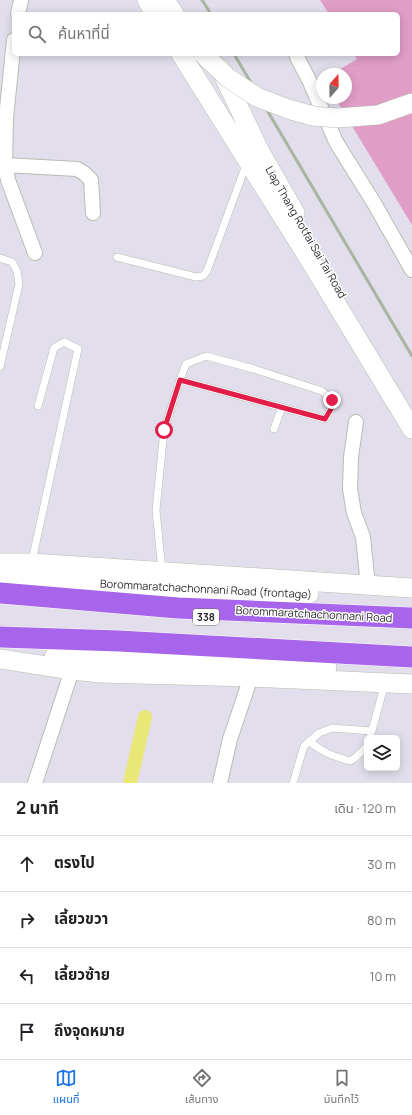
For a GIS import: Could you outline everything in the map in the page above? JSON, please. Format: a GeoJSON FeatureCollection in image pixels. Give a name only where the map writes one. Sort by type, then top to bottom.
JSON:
{"type":"FeatureCollection","features":[{"type":"Feature","properties":{"kind":"main road"},"geometry":{"type":"LineString","coordinates":[[147,0],[154,12]]}},
{"type":"Feature","properties":{"kind":"main road"},"geometry":{"type":"LineString","coordinates":[[165,0],[173,12]]}},
{"type":"Feature","properties":{"kind":"main road"},"geometry":{"type":"LineString","coordinates":[[179,0],[186,12]]}},
{"type":"Feature","properties":{"kind":"main road","name":"Liap Thang Rotfai Sai Tai Road"},"geometry":{"type":"LineString","coordinates":[[182,56],[412,428]]}},
{"type":"Feature","properties":{"kind":"main road"},"geometry":{"type":"LineString","coordinates":[[196,78],[194,69],[204,56],[228,78],[258,97],[288,109],[313,116],[337,118],[378,115],[412,103]]}},
{"type":"Feature","properties":{"kind":"main road","name":"Liap Thang Rotfai Sai Tai Road"},"geometry":{"type":"LineString","coordinates":[[204,56],[218,64],[259,150],[391,377],[412,410]]}},
{"type":"Feature","properties":{"kind":"main road"},"geometry":{"type":"LineString","coordinates":[[0,563],[31,563],[412,588]]}},
{"type":"Feature","properties":{"kind":"main road","name":"Borommaratchachonnani Road (frontage)"},"geometry":{"type":"LineString","coordinates":[[0,576],[93,584],[178,598],[412,600]]}},
{"type":"Feature","properties":{"kind":"main road","name":"Borommaratchachonnani Road"},"geometry":{"type":"LineString","coordinates":[[0,593],[178,598],[412,618]]}},
{"type":"Feature","properties":{"kind":"main road","name":"338"},"geometry":{"type":"LineString","coordinates":[[0,606],[412,627]]}},
{"type":"Feature","properties":{"kind":"main road","name":"338"},"geometry":{"type":"LineString","coordinates":[[0,624],[121,631],[412,643]]}},
{"type":"Feature","properties":{"kind":"main road"},"geometry":{"type":"LineString","coordinates":[[0,637],[412,672]]}},
{"type":"Feature","properties":{"kind":"main road"},"geometry":{"type":"LineString","coordinates":[[0,658],[179,652],[412,657]]}},
{"type":"Feature","properties":{"kind":"main road"},"geometry":{"type":"LineString","coordinates":[[0,658],[100,673],[251,677],[412,684]]}},
{"type":"Feature","properties":{"kind":"street"},"geometry":{"type":"LineString","coordinates":[[18,12],[21,0]]}},
{"type":"Feature","properties":{"kind":"street"},"geometry":{"type":"LineString","coordinates":[[12,56],[6,118],[5,165],[8,180],[34,253]]}},
{"type":"Feature","properties":{"kind":"street"},"geometry":{"type":"LineString","coordinates":[[297,57],[310,82],[336,142],[374,203],[412,270]]}},
{"type":"Feature","properties":{"kind":"street"},"geometry":{"type":"LineString","coordinates":[[5,165],[77,169],[91,180],[93,213]]}},
{"type":"Feature","properties":{"kind":"street"},"geometry":{"type":"LineString","coordinates":[[356,422],[351,457],[350,489],[354,513],[363,537],[368,586]]}},
{"type":"Feature","properties":{"kind":"street"},"geometry":{"type":"LineString","coordinates":[[35,783],[72,670]]}},
{"type":"Feature","properties":{"kind":"street"},"geometry":{"type":"LineString","coordinates":[[220,783],[230,739],[251,677]]}},
{"type":"Feature","properties":{"kind":"lane"},"geometry":{"type":"LineString","coordinates":[[117,257],[196,276],[203,276],[207,271],[248,161]]}},
{"type":"Feature","properties":{"kind":"lane"},"geometry":{"type":"LineString","coordinates":[[0,258],[12,262],[17,271],[20,284],[0,367]]}},
{"type":"Feature","properties":{"kind":"lane"},"geometry":{"type":"LineString","coordinates":[[31,563],[78,349],[64,342],[54,348],[38,406]]}},
{"type":"Feature","properties":{"kind":"lane"},"geometry":{"type":"LineString","coordinates":[[162,571],[156,510],[164,430],[180,380],[186,364],[206,356],[254,369],[322,391],[332,400],[331,409],[325,419],[180,380]]}},
{"type":"Feature","properties":{"kind":"lane"},"geometry":{"type":"LineString","coordinates":[[274,429],[282,407]]}},
{"type":"Feature","properties":{"kind":"lane"},"geometry":{"type":"LineString","coordinates":[[293,783],[304,746],[319,733],[332,728],[371,734],[385,683]]}},
{"type":"Feature","properties":{"kind":"lane"},"geometry":{"type":"LineString","coordinates":[[309,742],[326,754],[350,761],[364,749]]}},
{"type":"Feature","properties":{"kind":"shaded area"},"geometry":{"type":"Polygon","coordinates":[[[320,0],[412,0],[412,225],[339,104],[352,104],[352,68],[342,68],[357,59],[355,56],[400,56],[400,12],[328,12],[320,0]]]}},
{"type":"Feature","properties":{"kind":"waterway"},"geometry":{"type":"LineString","coordinates":[[130,783],[145,717]]}},
{"type":"Feature","properties":{"kind":"railway"},"geometry":{"type":"LineString","coordinates":[[202,0],[210,12]]}},
{"type":"Feature","properties":{"kind":"railway"},"geometry":{"type":"LineString","coordinates":[[235,56],[412,356]]}},
{"type":"Feature","properties":{"kind":"route"},"geometry":{"type":"LineString","coordinates":[[164,430],[180,380],[325,419],[331,409],[332,400]]}}]}
